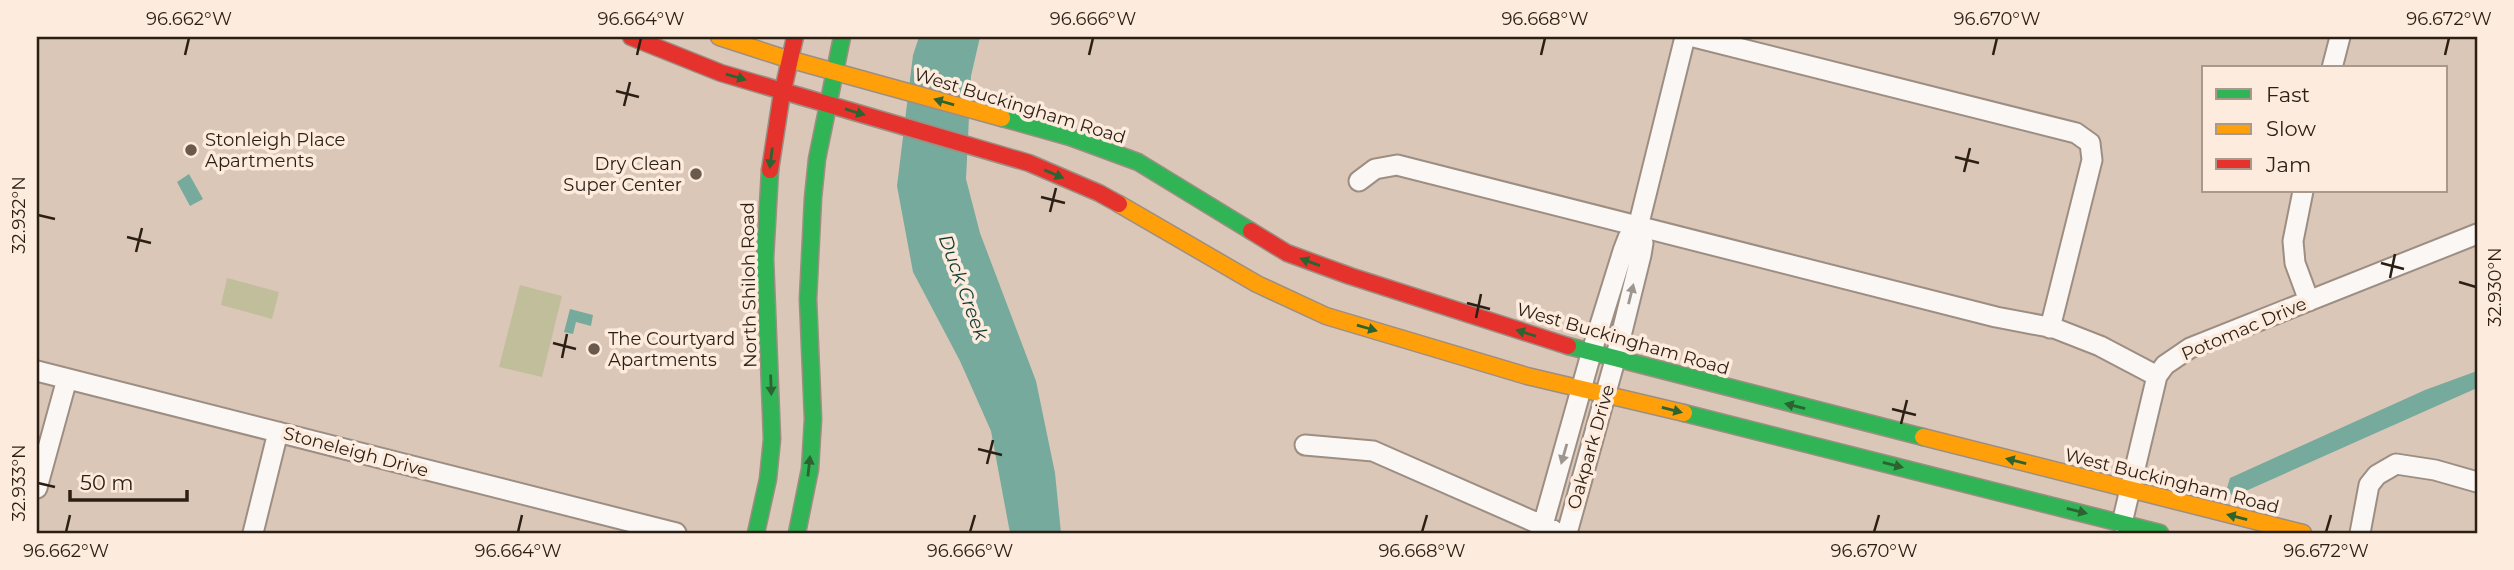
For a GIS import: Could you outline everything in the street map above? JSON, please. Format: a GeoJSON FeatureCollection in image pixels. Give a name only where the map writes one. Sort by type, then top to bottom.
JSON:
{"type":"FeatureCollection","features":[{"type":"Feature","properties":{"kind":"main road"},"geometry":{"type":"LineString","coordinates":[[631,37],[721,73],[1029,163],[1099,193],[1257,284],[1326,316],[1527,376],[2160,533]]}},
{"type":"Feature","properties":{"kind":"main road","name":"West Buckingham Road"},"geometry":{"type":"LineString","coordinates":[[719,37],[1070,137],[1138,162],[1287,253],[1591,354],[2303,533]]}},
{"type":"Feature","properties":{"kind":"main road","name":"North Shiloh Road"},"geometry":{"type":"LineString","coordinates":[[756,533],[770,460],[770,358],[765,291],[766,194],[782,91],[795,37]]}},
{"type":"Feature","properties":{"kind":"main road"},"geometry":{"type":"LineString","coordinates":[[797,533],[810,469],[813,419],[808,299],[813,198],[817,159],[842,37]]}},
{"type":"Feature","properties":{"kind":"street"},"geometry":{"type":"LineString","coordinates":[[1638,227],[1685,37]]}},
{"type":"Feature","properties":{"kind":"street"},"geometry":{"type":"LineString","coordinates":[[1694,37],[2076,133],[2090,143],[2092,160],[2050,328]]}},
{"type":"Feature","properties":{"kind":"street"},"geometry":{"type":"LineString","coordinates":[[2333,66],[2340,37]]}},
{"type":"Feature","properties":{"kind":"street"},"geometry":{"type":"LineString","coordinates":[[1359,181],[1375,169],[1397,165],[1996,317],[2050,328],[2100,346],[2157,376],[2122,523]]}},
{"type":"Feature","properties":{"kind":"street"},"geometry":{"type":"LineString","coordinates":[[2302,192],[2293,241],[2295,262],[2309,301]]}},
{"type":"Feature","properties":{"kind":"street","name":"Oakpark Drive"},"geometry":{"type":"LineString","coordinates":[[1551,529],[1591,354],[1623,251],[1628,239],[1638,227]]}},
{"type":"Feature","properties":{"kind":"street","name":"Oakpark Drive"},"geometry":{"type":"LineString","coordinates":[[1567,533],[1641,254],[1643,243],[1638,227]]}},
{"type":"Feature","properties":{"kind":"street","name":"Potomac Drive"},"geometry":{"type":"LineString","coordinates":[[2157,376],[2165,365],[2190,348],[2477,234]]}},
{"type":"Feature","properties":{"kind":"street","name":"Stoneleigh Drive"},"geometry":{"type":"LineString","coordinates":[[37,371],[676,533]]}},
{"type":"Feature","properties":{"kind":"street"},"geometry":{"type":"LineString","coordinates":[[37,488],[67,379]]}},
{"type":"Feature","properties":{"kind":"street"},"geometry":{"type":"LineString","coordinates":[[253,533],[278,432]]}},
{"type":"Feature","properties":{"kind":"street"},"geometry":{"type":"LineString","coordinates":[[1305,445],[1373,451],[1551,529]]}},
{"type":"Feature","properties":{"kind":"street"},"geometry":{"type":"LineString","coordinates":[[2360,533],[2370,485],[2377,475],[2396,464],[2435,470],[2477,482]]}},
{"type":"Feature","properties":{"kind":"shaded area"},"geometry":{"type":"Polygon","coordinates":[[[227,278],[279,292],[272,319],[221,305],[227,278]]]}},
{"type":"Feature","properties":{"kind":"shaded area"},"geometry":{"type":"Polygon","coordinates":[[[520,285],[562,296],[542,377],[499,367],[520,285]]]}},
{"type":"Feature","properties":{"kind":"water","name":"Duck Creek"},"geometry":{"type":"Polygon","coordinates":[[[919,37],[980,37],[971,76],[966,179],[980,233],[1036,381],[1055,473],[1061,533],[1010,533],[991,431],[960,361],[913,272],[897,186],[913,55],[919,37]]]}},
{"type":"Feature","properties":{"kind":"water"},"geometry":{"type":"Polygon","coordinates":[[[189,174],[203,199],[190,206],[177,182],[189,174]]]}},
{"type":"Feature","properties":{"kind":"water"},"geometry":{"type":"Polygon","coordinates":[[[570,309],[593,315],[591,326],[576,322],[573,334],[564,332],[570,309]]]}},
{"type":"Feature","properties":{"kind":"water"},"geometry":{"type":"Polygon","coordinates":[[[2477,371],[2477,388],[2239,494],[2225,495],[2230,478],[2425,390],[2477,371]]]}},
{"type":"Feature","properties":{"kind":"traffic: fast"},"geometry":{"type":"LineString","coordinates":[[797,533],[810,469],[813,419],[808,299],[813,198],[817,159],[842,37]]}},
{"type":"Feature","properties":{"kind":"traffic: fast"},"geometry":{"type":"LineString","coordinates":[[1002,118],[1070,137],[1138,162],[1251,231]]}},
{"type":"Feature","properties":{"kind":"traffic: fast"},"geometry":{"type":"LineString","coordinates":[[756,533],[768,479],[772,439],[765,258],[770,170]]}},
{"type":"Feature","properties":{"kind":"traffic: fast"},"geometry":{"type":"LineString","coordinates":[[1568,346],[1923,437]]}},
{"type":"Feature","properties":{"kind":"traffic: fast"},"geometry":{"type":"LineString","coordinates":[[1684,413],[2160,533]]}},
{"type":"Feature","properties":{"kind":"traffic: slow"},"geometry":{"type":"LineString","coordinates":[[719,37],[781,57],[1002,118]]}},
{"type":"Feature","properties":{"kind":"traffic: slow"},"geometry":{"type":"LineString","coordinates":[[1119,204],[1257,284],[1326,316],[1527,376],[1684,413]]}},
{"type":"Feature","properties":{"kind":"traffic: slow"},"geometry":{"type":"LineString","coordinates":[[1923,437],[2303,533]]}},
{"type":"Feature","properties":{"kind":"traffic: jam"},"geometry":{"type":"LineString","coordinates":[[631,37],[721,73],[1029,163],[1119,204]]}},
{"type":"Feature","properties":{"kind":"traffic: jam"},"geometry":{"type":"LineString","coordinates":[[770,170],[781,99],[795,37]]}},
{"type":"Feature","properties":{"kind":"traffic: jam"},"geometry":{"type":"LineString","coordinates":[[1251,231],[1287,253],[1350,276],[1568,346]]}},
{"type":"Feature","properties":{"kind":"place","name":"Stonleigh Place Apartments"},"geometry":{"type":"Point","coordinates":[191,150]}},
{"type":"Feature","properties":{"kind":"place","name":"Dry Clean Super Center"},"geometry":{"type":"Point","coordinates":[696,174]}},
{"type":"Feature","properties":{"kind":"place","name":"The Courtyard Apartments"},"geometry":{"type":"Point","coordinates":[594,349]}}]}
